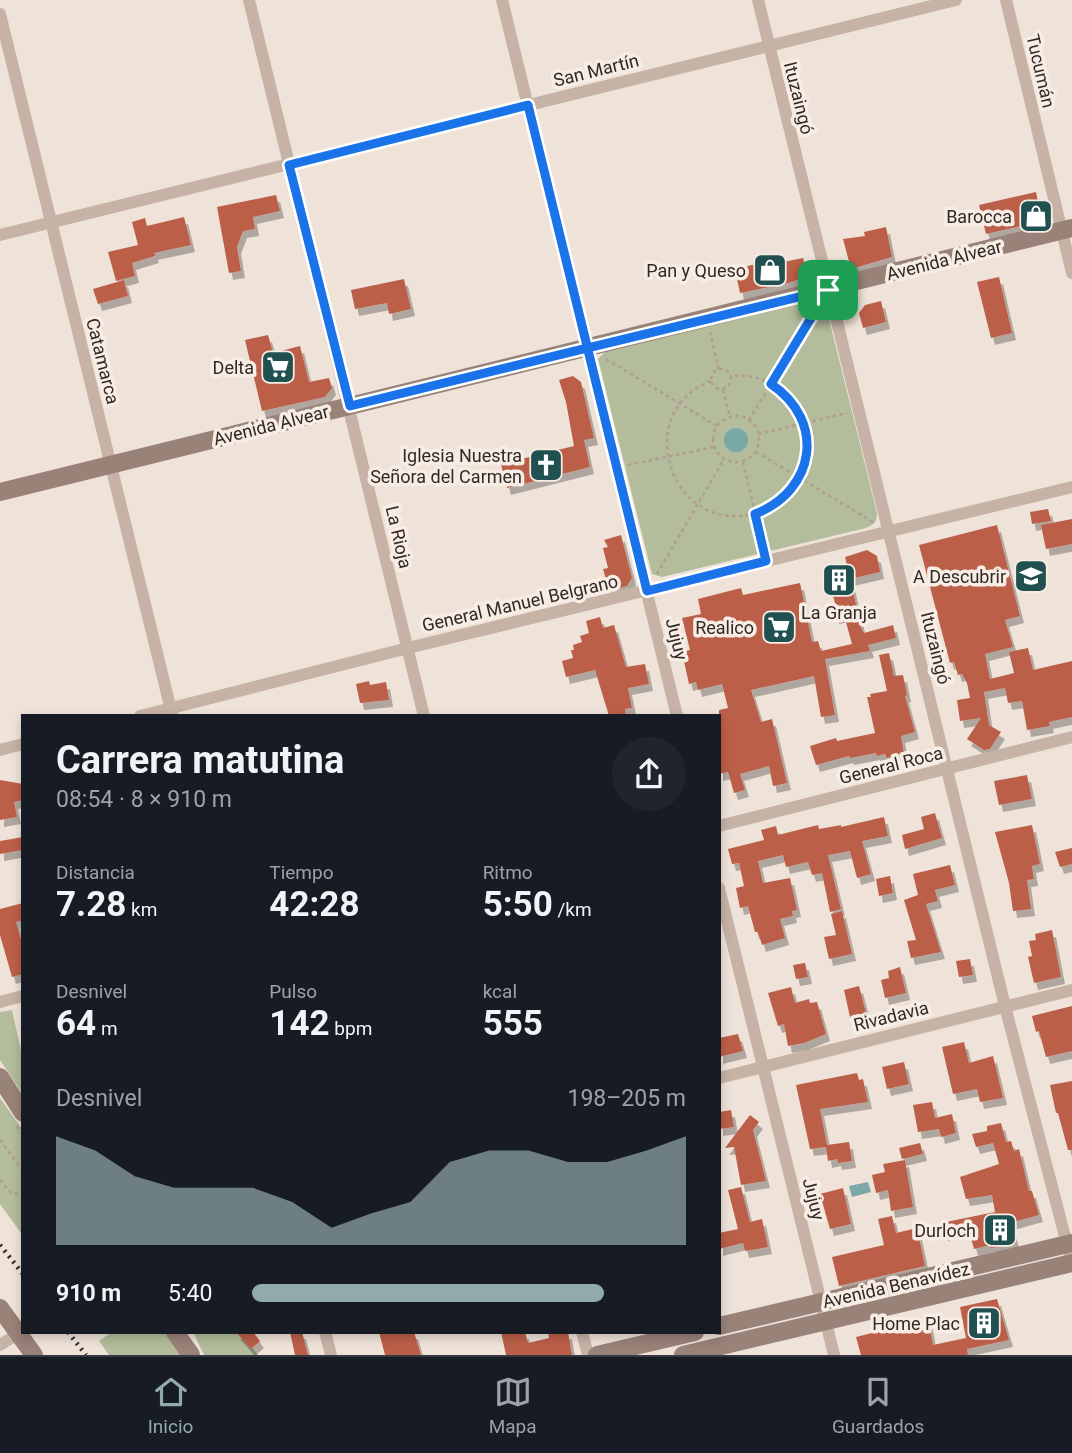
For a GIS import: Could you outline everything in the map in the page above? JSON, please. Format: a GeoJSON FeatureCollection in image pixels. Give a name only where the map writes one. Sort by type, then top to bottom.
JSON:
{"type":"FeatureCollection","features":[{"type":"Feature","properties":{"kind":"street","name":"La Rioja"},"geometry":{"type":"LineString","coordinates":[[249,0],[424,714]]}},
{"type":"Feature","properties":{"kind":"street","name":"Jujuy"},"geometry":{"type":"LineString","coordinates":[[502,0],[677,714]]}},
{"type":"Feature","properties":{"kind":"street","name":"Ituzaingó"},"geometry":{"type":"LineString","coordinates":[[758,0],[1005,1006],[1072,1263]]}},
{"type":"Feature","properties":{"kind":"street","name":"San Martín"},"geometry":{"type":"LineString","coordinates":[[0,235],[956,0]]}},
{"type":"Feature","properties":{"kind":"street","name":"Tucumán"},"geometry":{"type":"LineString","coordinates":[[1006,0],[1067,230],[1072,273]]}},
{"type":"Feature","properties":{"kind":"street","name":"Catamarca"},"geometry":{"type":"LineString","coordinates":[[0,14],[172,712]]}},
{"type":"Feature","properties":{"kind":"street","name":"Avenida Alvear"},"geometry":{"type":"LineString","coordinates":[[0,492],[1067,230]]}},
{"type":"Feature","properties":{"kind":"street","name":"General Manuel Belgrano"},"geometry":{"type":"LineString","coordinates":[[172,712],[408,648],[1072,487]]}},
{"type":"Feature","properties":{"kind":"street","name":"General Roca"},"geometry":{"type":"LineString","coordinates":[[721,826],[1072,737]]}},
{"type":"Feature","properties":{"kind":"street"},"geometry":{"type":"LineString","coordinates":[[0,750],[21,745]]}},
{"type":"Feature","properties":{"kind":"street","name":"Jujuy"},"geometry":{"type":"LineString","coordinates":[[721,896],[834,1355]]}},
{"type":"Feature","properties":{"kind":"street","name":"Rivadavia"},"geometry":{"type":"LineString","coordinates":[[721,1078],[1072,990]]}},
{"type":"Feature","properties":{"kind":"street"},"geometry":{"type":"LineString","coordinates":[[0,1002],[21,997]]}},
{"type":"Feature","properties":{"kind":"street"},"geometry":{"type":"LineString","coordinates":[[0,1077],[21,1110]]}},
{"type":"Feature","properties":{"kind":"street","name":"Avenida Benavídez"},"geometry":{"type":"LineString","coordinates":[[721,1326],[1069,1244]]}},
{"type":"Feature","properties":{"kind":"street","name":"Avenida Benavídez"},"geometry":{"type":"LineString","coordinates":[[683,1355],[1072,1263]]}},
{"type":"Feature","properties":{"kind":"street"},"geometry":{"type":"LineString","coordinates":[[0,1308],[34,1355]]}},
{"type":"Feature","properties":{"kind":"street"},"geometry":{"type":"LineString","coordinates":[[0,1345],[19,1333]]}},
{"type":"Feature","properties":{"kind":"street"},"geometry":{"type":"LineString","coordinates":[[176,1334],[191,1355]]}},
{"type":"Feature","properties":{"kind":"street"},"geometry":{"type":"LineString","coordinates":[[326,1334],[331,1355]]}},
{"type":"Feature","properties":{"kind":"street"},"geometry":{"type":"LineString","coordinates":[[583,1334],[588,1355]]}},
{"type":"Feature","properties":{"kind":"street"},"geometry":{"type":"LineString","coordinates":[[597,1355],[686,1334]]}},
{"type":"Feature","properties":{"kind":"path"},"geometry":{"type":"LineString","coordinates":[[749,420],[828,290]]}},
{"type":"Feature","properties":{"kind":"path"},"geometry":{"type":"LineString","coordinates":[[707,319],[719,370]]}},
{"type":"Feature","properties":{"kind":"path"},"geometry":{"type":"LineString","coordinates":[[587,348],[717,426]]}},
{"type":"Feature","properties":{"kind":"path"},"geometry":{"type":"LineString","coordinates":[[719,370],[727,371],[730,376],[730,383],[723,389],[714,387],[711,381],[712,375],[719,370]]}},
{"type":"Feature","properties":{"kind":"path"},"geometry":{"type":"LineString","coordinates":[[711,381],[696,388],[680,404],[668,431],[667,457],[677,484],[698,504],[708,510],[731,516],[755,514],[781,501],[799,478],[804,468],[807,445],[803,422],[790,400],[771,384],[746,376],[730,376]]}},
{"type":"Feature","properties":{"kind":"path"},"geometry":{"type":"LineString","coordinates":[[723,389],[730,417]]}},
{"type":"Feature","properties":{"kind":"path"},"geometry":{"type":"LineString","coordinates":[[758,434],[859,411]]}},
{"type":"Feature","properties":{"kind":"path"},"geometry":{"type":"LineString","coordinates":[[730,417],[749,420],[758,434],[756,452],[743,462],[724,459],[714,447],[717,426],[730,417]]}},
{"type":"Feature","properties":{"kind":"path"},"geometry":{"type":"LineString","coordinates":[[617,467],[714,447]]}},
{"type":"Feature","properties":{"kind":"path"},"geometry":{"type":"LineString","coordinates":[[756,452],[889,531]]}},
{"type":"Feature","properties":{"kind":"path"},"geometry":{"type":"LineString","coordinates":[[647,591],[724,459]]}},
{"type":"Feature","properties":{"kind":"path"},"geometry":{"type":"LineString","coordinates":[[743,462],[766,561]]}},
{"type":"Feature","properties":{"kind":"path"},"geometry":{"type":"LineString","coordinates":[[0,1140],[21,1168]]}},
{"type":"Feature","properties":{"kind":"path"},"geometry":{"type":"LineString","coordinates":[[0,1180],[9,1192],[21,1194]]}},
{"type":"Feature","properties":{"kind":"green space"},"geometry":{"type":"Polygon","coordinates":[[[817,300],[826,307],[877,519],[866,528],[662,577],[652,574],[598,359],[606,351],[817,300]]]}},
{"type":"Feature","properties":{"kind":"green space"},"geometry":{"type":"Polygon","coordinates":[[[12,1010],[21,1051],[21,1092],[0,1060],[0,1012],[12,1010]]]}},
{"type":"Feature","properties":{"kind":"green space"},"geometry":{"type":"Polygon","coordinates":[[[0,1098],[21,1127],[21,1233],[0,1204],[0,1098]]]}},
{"type":"Feature","properties":{"kind":"green space"},"geometry":{"type":"Polygon","coordinates":[[[109,1334],[168,1334],[183,1355],[109,1355],[99,1341],[109,1334]]]}},
{"type":"Feature","properties":{"kind":"green space"},"geometry":{"type":"Polygon","coordinates":[[[194,1334],[242,1334],[258,1355],[204,1355],[194,1334]]]}},
{"type":"Feature","properties":{"kind":"water"},"geometry":{"type":"Polygon","coordinates":[[[736,428],[744,432],[748,440],[744,448],[736,452],[728,448],[724,440],[728,432],[736,428]]]}},
{"type":"Feature","properties":{"kind":"water"},"geometry":{"type":"Polygon","coordinates":[[[868,1182],[871,1192],[852,1197],[849,1186],[868,1182]]]}},
{"type":"Feature","properties":{"kind":"building"},"geometry":{"type":"Polygon","coordinates":[[[1036,192],[1040,212],[1034,223],[986,234],[979,205],[1036,192]]]}},
{"type":"Feature","properties":{"kind":"building"},"geometry":{"type":"Polygon","coordinates":[[[276,195],[280,211],[253,217],[255,229],[243,231],[237,247],[241,271],[229,273],[217,207],[276,195]]]}},
{"type":"Feature","properties":{"kind":"building"},"geometry":{"type":"Polygon","coordinates":[[[184,217],[191,245],[154,253],[155,256],[132,263],[135,276],[116,281],[108,252],[138,245],[132,222],[145,218],[147,226],[184,217]]]}},
{"type":"Feature","properties":{"kind":"building"},"geometry":{"type":"Polygon","coordinates":[[[886,227],[892,257],[851,269],[843,239],[865,236],[864,232],[886,227]]]}},
{"type":"Feature","properties":{"kind":"building"},"geometry":{"type":"Polygon","coordinates":[[[803,258],[807,271],[803,277],[792,282],[740,293],[735,269],[773,260],[773,264],[803,258]]]}},
{"type":"Feature","properties":{"kind":"building"},"geometry":{"type":"Polygon","coordinates":[[[999,277],[1012,333],[991,338],[977,282],[999,277]]]}},
{"type":"Feature","properties":{"kind":"building"},"geometry":{"type":"Polygon","coordinates":[[[404,279],[411,309],[389,314],[387,303],[355,309],[351,290],[404,279]]]}},
{"type":"Feature","properties":{"kind":"building"},"geometry":{"type":"Polygon","coordinates":[[[124,280],[128,296],[98,304],[93,289],[124,280]]]}},
{"type":"Feature","properties":{"kind":"building"},"geometry":{"type":"Polygon","coordinates":[[[881,301],[886,322],[863,328],[859,313],[865,305],[881,301]]]}},
{"type":"Feature","properties":{"kind":"building","name":"Delta"},"geometry":{"type":"Polygon","coordinates":[[[268,335],[273,353],[300,346],[309,382],[329,378],[332,388],[325,397],[262,411],[245,340],[268,335]]]}},
{"type":"Feature","properties":{"kind":"building","name":"Iglesia Nuestra Señora del Carmen"},"geometry":{"type":"Polygon","coordinates":[[[573,376],[581,382],[594,438],[584,440],[590,467],[507,488],[501,464],[574,446],[559,380],[573,376]]]}},
{"type":"Feature","properties":{"kind":"building"},"geometry":{"type":"Polygon","coordinates":[[[1048,509],[1051,521],[1032,524],[1030,512],[1048,509]]]}},
{"type":"Feature","properties":{"kind":"building"},"geometry":{"type":"Polygon","coordinates":[[[1072,519],[1072,544],[1046,549],[1041,525],[1072,519]]]}},
{"type":"Feature","properties":{"kind":"building"},"geometry":{"type":"Polygon","coordinates":[[[997,525],[1020,616],[1005,620],[1013,647],[985,654],[990,679],[1014,673],[1009,652],[1028,648],[1033,670],[1072,661],[1072,717],[1049,722],[1050,726],[1027,730],[1022,701],[1008,703],[1005,688],[984,692],[989,725],[1001,732],[990,749],[984,750],[967,739],[981,718],[960,721],[957,700],[970,698],[967,683],[962,674],[958,675],[954,662],[950,663],[919,545],[997,525]]]}},
{"type":"Feature","properties":{"kind":"building"},"geometry":{"type":"Polygon","coordinates":[[[621,535],[632,578],[627,586],[609,590],[603,569],[608,568],[603,548],[608,547],[604,540],[621,535]]]}},
{"type":"Feature","properties":{"kind":"building"},"geometry":{"type":"Polygon","coordinates":[[[867,550],[877,556],[880,572],[850,579],[864,633],[893,625],[896,638],[868,645],[870,651],[825,659],[835,715],[821,717],[814,676],[751,690],[761,722],[772,719],[787,783],[773,786],[769,766],[740,774],[745,790],[734,793],[728,772],[721,774],[719,710],[728,708],[722,684],[698,690],[696,682],[689,684],[682,652],[690,650],[682,618],[701,614],[698,599],[741,588],[743,595],[800,583],[812,642],[818,641],[821,651],[852,644],[844,615],[835,617],[831,604],[835,603],[826,571],[847,565],[845,557],[867,550]]]}},
{"type":"Feature","properties":{"kind":"building"},"geometry":{"type":"Polygon","coordinates":[[[600,617],[603,628],[614,625],[626,667],[645,664],[649,684],[628,688],[632,708],[625,709],[626,714],[608,714],[595,670],[566,677],[562,661],[573,658],[573,645],[582,642],[580,636],[589,633],[586,621],[600,617]]]}},
{"type":"Feature","properties":{"kind":"building"},"geometry":{"type":"Polygon","coordinates":[[[889,653],[894,676],[903,675],[905,696],[915,732],[901,736],[904,753],[887,758],[885,754],[877,756],[876,753],[849,756],[816,765],[810,746],[836,738],[837,741],[875,733],[867,697],[887,691],[879,655],[889,653]]]}},
{"type":"Feature","properties":{"kind":"building"},"geometry":{"type":"Polygon","coordinates":[[[369,681],[370,685],[386,682],[389,700],[360,703],[356,684],[369,681]]]}},
{"type":"Feature","properties":{"kind":"building"},"geometry":{"type":"Polygon","coordinates":[[[1027,775],[1032,799],[999,805],[994,781],[1027,775]]]}},
{"type":"Feature","properties":{"kind":"building"},"geometry":{"type":"Polygon","coordinates":[[[0,780],[21,784],[21,800],[14,802],[17,817],[0,820],[0,780]]]}},
{"type":"Feature","properties":{"kind":"building"},"geometry":{"type":"Polygon","coordinates":[[[935,813],[942,838],[905,849],[902,835],[924,829],[921,817],[935,813]]]}},
{"type":"Feature","properties":{"kind":"building"},"geometry":{"type":"Polygon","coordinates":[[[884,817],[888,836],[862,841],[871,874],[857,878],[850,851],[828,855],[841,909],[830,912],[822,873],[812,875],[808,862],[786,867],[783,855],[758,861],[763,883],[790,878],[797,910],[792,911],[793,916],[780,919],[785,938],[762,945],[758,932],[755,932],[748,906],[740,908],[736,888],[744,886],[739,863],[732,864],[728,849],[764,840],[761,830],[776,826],[778,835],[818,825],[819,829],[841,827],[884,817]]]}},
{"type":"Feature","properties":{"kind":"building"},"geometry":{"type":"Polygon","coordinates":[[[1032,825],[1040,864],[1032,866],[1034,879],[1027,880],[1031,909],[1013,911],[1009,883],[995,832],[1032,825]]]}},
{"type":"Feature","properties":{"kind":"building"},"geometry":{"type":"Polygon","coordinates":[[[21,837],[21,850],[0,854],[0,841],[21,837]]]}},
{"type":"Feature","properties":{"kind":"building"},"geometry":{"type":"Polygon","coordinates":[[[1072,848],[1072,864],[1060,867],[1055,852],[1072,848]]]}},
{"type":"Feature","properties":{"kind":"building"},"geometry":{"type":"Polygon","coordinates":[[[950,865],[955,885],[935,890],[938,901],[926,904],[941,952],[911,958],[907,941],[916,940],[904,900],[918,895],[913,874],[950,865]]]}},
{"type":"Feature","properties":{"kind":"building"},"geometry":{"type":"Polygon","coordinates":[[[890,876],[893,893],[879,896],[876,879],[890,876]]]}},
{"type":"Feature","properties":{"kind":"building"},"geometry":{"type":"Polygon","coordinates":[[[21,904],[21,921],[16,922],[21,940],[21,975],[12,977],[0,935],[0,909],[21,904]]]}},
{"type":"Feature","properties":{"kind":"building"},"geometry":{"type":"Polygon","coordinates":[[[842,911],[852,954],[829,959],[824,937],[836,935],[831,914],[842,911]]]}},
{"type":"Feature","properties":{"kind":"building"},"geometry":{"type":"Polygon","coordinates":[[[1052,930],[1061,977],[1034,983],[1028,957],[1032,956],[1029,941],[1036,940],[1035,934],[1052,930]]]}},
{"type":"Feature","properties":{"kind":"building"},"geometry":{"type":"Polygon","coordinates":[[[970,959],[973,975],[959,977],[956,961],[970,959]]]}},
{"type":"Feature","properties":{"kind":"building"},"geometry":{"type":"Polygon","coordinates":[[[805,963],[808,977],[796,979],[793,965],[805,963]]]}},
{"type":"Feature","properties":{"kind":"building"},"geometry":{"type":"Polygon","coordinates":[[[900,967],[906,993],[885,998],[881,980],[889,978],[888,971],[900,967]]]}},
{"type":"Feature","properties":{"kind":"building"},"geometry":{"type":"Polygon","coordinates":[[[859,986],[866,1013],[850,1017],[844,990],[859,986]]]}},
{"type":"Feature","properties":{"kind":"building"},"geometry":{"type":"Polygon","coordinates":[[[791,987],[795,1003],[809,999],[810,1003],[817,1002],[826,1034],[788,1046],[784,1024],[778,1026],[768,993],[791,987]]]}},
{"type":"Feature","properties":{"kind":"building"},"geometry":{"type":"Polygon","coordinates":[[[1072,1006],[1072,1051],[1046,1057],[1032,1016],[1072,1006]]]}},
{"type":"Feature","properties":{"kind":"building"},"geometry":{"type":"Polygon","coordinates":[[[738,1034],[743,1051],[721,1056],[721,1038],[738,1034]]]}},
{"type":"Feature","properties":{"kind":"building"},"geometry":{"type":"Polygon","coordinates":[[[964,1042],[969,1063],[993,1056],[1003,1098],[980,1102],[977,1089],[953,1094],[942,1047],[964,1042]]]}},
{"type":"Feature","properties":{"kind":"building"},"geometry":{"type":"Polygon","coordinates":[[[904,1062],[909,1084],[887,1089],[882,1067],[904,1062]]]}},
{"type":"Feature","properties":{"kind":"building"},"geometry":{"type":"Polygon","coordinates":[[[857,1073],[859,1080],[863,1079],[868,1102],[820,1109],[827,1145],[849,1142],[852,1161],[828,1161],[826,1147],[810,1149],[796,1085],[857,1073]]]}},
{"type":"Feature","properties":{"kind":"building"},"geometry":{"type":"Polygon","coordinates":[[[1072,1081],[1072,1150],[1068,1150],[1050,1085],[1072,1081]]]}},
{"type":"Feature","properties":{"kind":"building"},"geometry":{"type":"Polygon","coordinates":[[[932,1102],[935,1118],[952,1114],[956,1133],[941,1137],[939,1129],[918,1132],[913,1105],[932,1102]]]}},
{"type":"Feature","properties":{"kind":"building"},"geometry":{"type":"Polygon","coordinates":[[[731,1110],[734,1127],[721,1129],[721,1112],[731,1110]]]}},
{"type":"Feature","properties":{"kind":"building"},"geometry":{"type":"Polygon","coordinates":[[[750,1115],[759,1122],[753,1130],[766,1181],[741,1185],[734,1147],[725,1148],[750,1115]]]}},
{"type":"Feature","properties":{"kind":"building"},"geometry":{"type":"Polygon","coordinates":[[[1001,1123],[1006,1142],[1011,1141],[1014,1151],[1019,1149],[1029,1191],[1032,1191],[1039,1215],[1010,1223],[1016,1244],[974,1249],[968,1227],[944,1234],[941,1223],[995,1212],[992,1195],[966,1199],[960,1177],[999,1164],[993,1143],[976,1147],[972,1134],[987,1131],[987,1126],[1001,1123]]]}},
{"type":"Feature","properties":{"kind":"building"},"geometry":{"type":"Polygon","coordinates":[[[920,1143],[923,1154],[902,1159],[899,1148],[920,1143]]]}},
{"type":"Feature","properties":{"kind":"building"},"geometry":{"type":"Polygon","coordinates":[[[905,1160],[913,1207],[891,1211],[888,1190],[876,1193],[872,1175],[885,1172],[883,1164],[905,1160]]]}},
{"type":"Feature","properties":{"kind":"building"},"geometry":{"type":"Polygon","coordinates":[[[741,1187],[750,1222],[762,1219],[768,1247],[745,1251],[743,1243],[721,1248],[721,1233],[738,1229],[728,1190],[741,1187]]]}},
{"type":"Feature","properties":{"kind":"building"},"geometry":{"type":"Polygon","coordinates":[[[843,1188],[851,1224],[830,1229],[820,1194],[843,1188]]]}},
{"type":"Feature","properties":{"kind":"building"},"geometry":{"type":"Polygon","coordinates":[[[892,1216],[896,1233],[917,1228],[925,1266],[839,1286],[832,1257],[884,1245],[878,1219],[892,1216]]]}},
{"type":"Feature","properties":{"kind":"building"},"geometry":{"type":"Polygon","coordinates":[[[997,1299],[1009,1340],[967,1349],[968,1355],[861,1355],[856,1337],[928,1319],[933,1345],[966,1338],[960,1307],[997,1299]]]}},
{"type":"Feature","properties":{"kind":"building"},"geometry":{"type":"Polygon","coordinates":[[[238,1334],[255,1334],[260,1341],[251,1349],[238,1334]]]}},
{"type":"Feature","properties":{"kind":"building"},"geometry":{"type":"Polygon","coordinates":[[[290,1334],[303,1334],[308,1355],[295,1355],[290,1334]]]}},
{"type":"Feature","properties":{"kind":"building"},"geometry":{"type":"Polygon","coordinates":[[[380,1334],[415,1334],[421,1355],[385,1355],[380,1334]]]}},
{"type":"Feature","properties":{"kind":"building"},"geometry":{"type":"Polygon","coordinates":[[[501,1334],[526,1334],[528,1343],[549,1338],[548,1334],[568,1334],[572,1355],[506,1355],[501,1334]]]}},
{"type":"Feature","properties":{"kind":"railway"},"geometry":{"type":"LineString","coordinates":[[0,1245],[21,1271]]}},
{"type":"Feature","properties":{"kind":"railway"},"geometry":{"type":"LineString","coordinates":[[70,1334],[86,1355]]}},
{"type":"Feature","properties":{"kind":"place","name":"Barocca"},"geometry":{"type":"Point","coordinates":[1036,216]}},
{"type":"Feature","properties":{"kind":"place","name":"Pan y Queso"},"geometry":{"type":"Point","coordinates":[770,270]}},
{"type":"Feature","properties":{"kind":"place","name":"Delta"},"geometry":{"type":"Point","coordinates":[278,367]}},
{"type":"Feature","properties":{"kind":"place","name":"Iglesia Nuestra Señora del Carmen"},"geometry":{"type":"Point","coordinates":[546,465]}},
{"type":"Feature","properties":{"kind":"place","name":"A Descubrir"},"geometry":{"type":"Point","coordinates":[1031,576]}},
{"type":"Feature","properties":{"kind":"place","name":"La Granja"},"geometry":{"type":"Point","coordinates":[839,580]}},
{"type":"Feature","properties":{"kind":"place","name":"Realico"},"geometry":{"type":"Point","coordinates":[779,627]}},
{"type":"Feature","properties":{"kind":"place","name":"Durloch"},"geometry":{"type":"Point","coordinates":[1000,1230]}},
{"type":"Feature","properties":{"kind":"place","name":"Home Plac"},"geometry":{"type":"Point","coordinates":[984,1323]}},
{"type":"Feature","properties":{"kind":"route"},"geometry":{"type":"LineString","coordinates":[[828,290],[587,348],[350,406],[289,165],[528,105],[587,348],[647,591],[766,561],[755,514],[781,501],[791,490],[804,468],[807,456],[806,433],[798,411],[790,400],[771,384],[828,290]]}}]}
